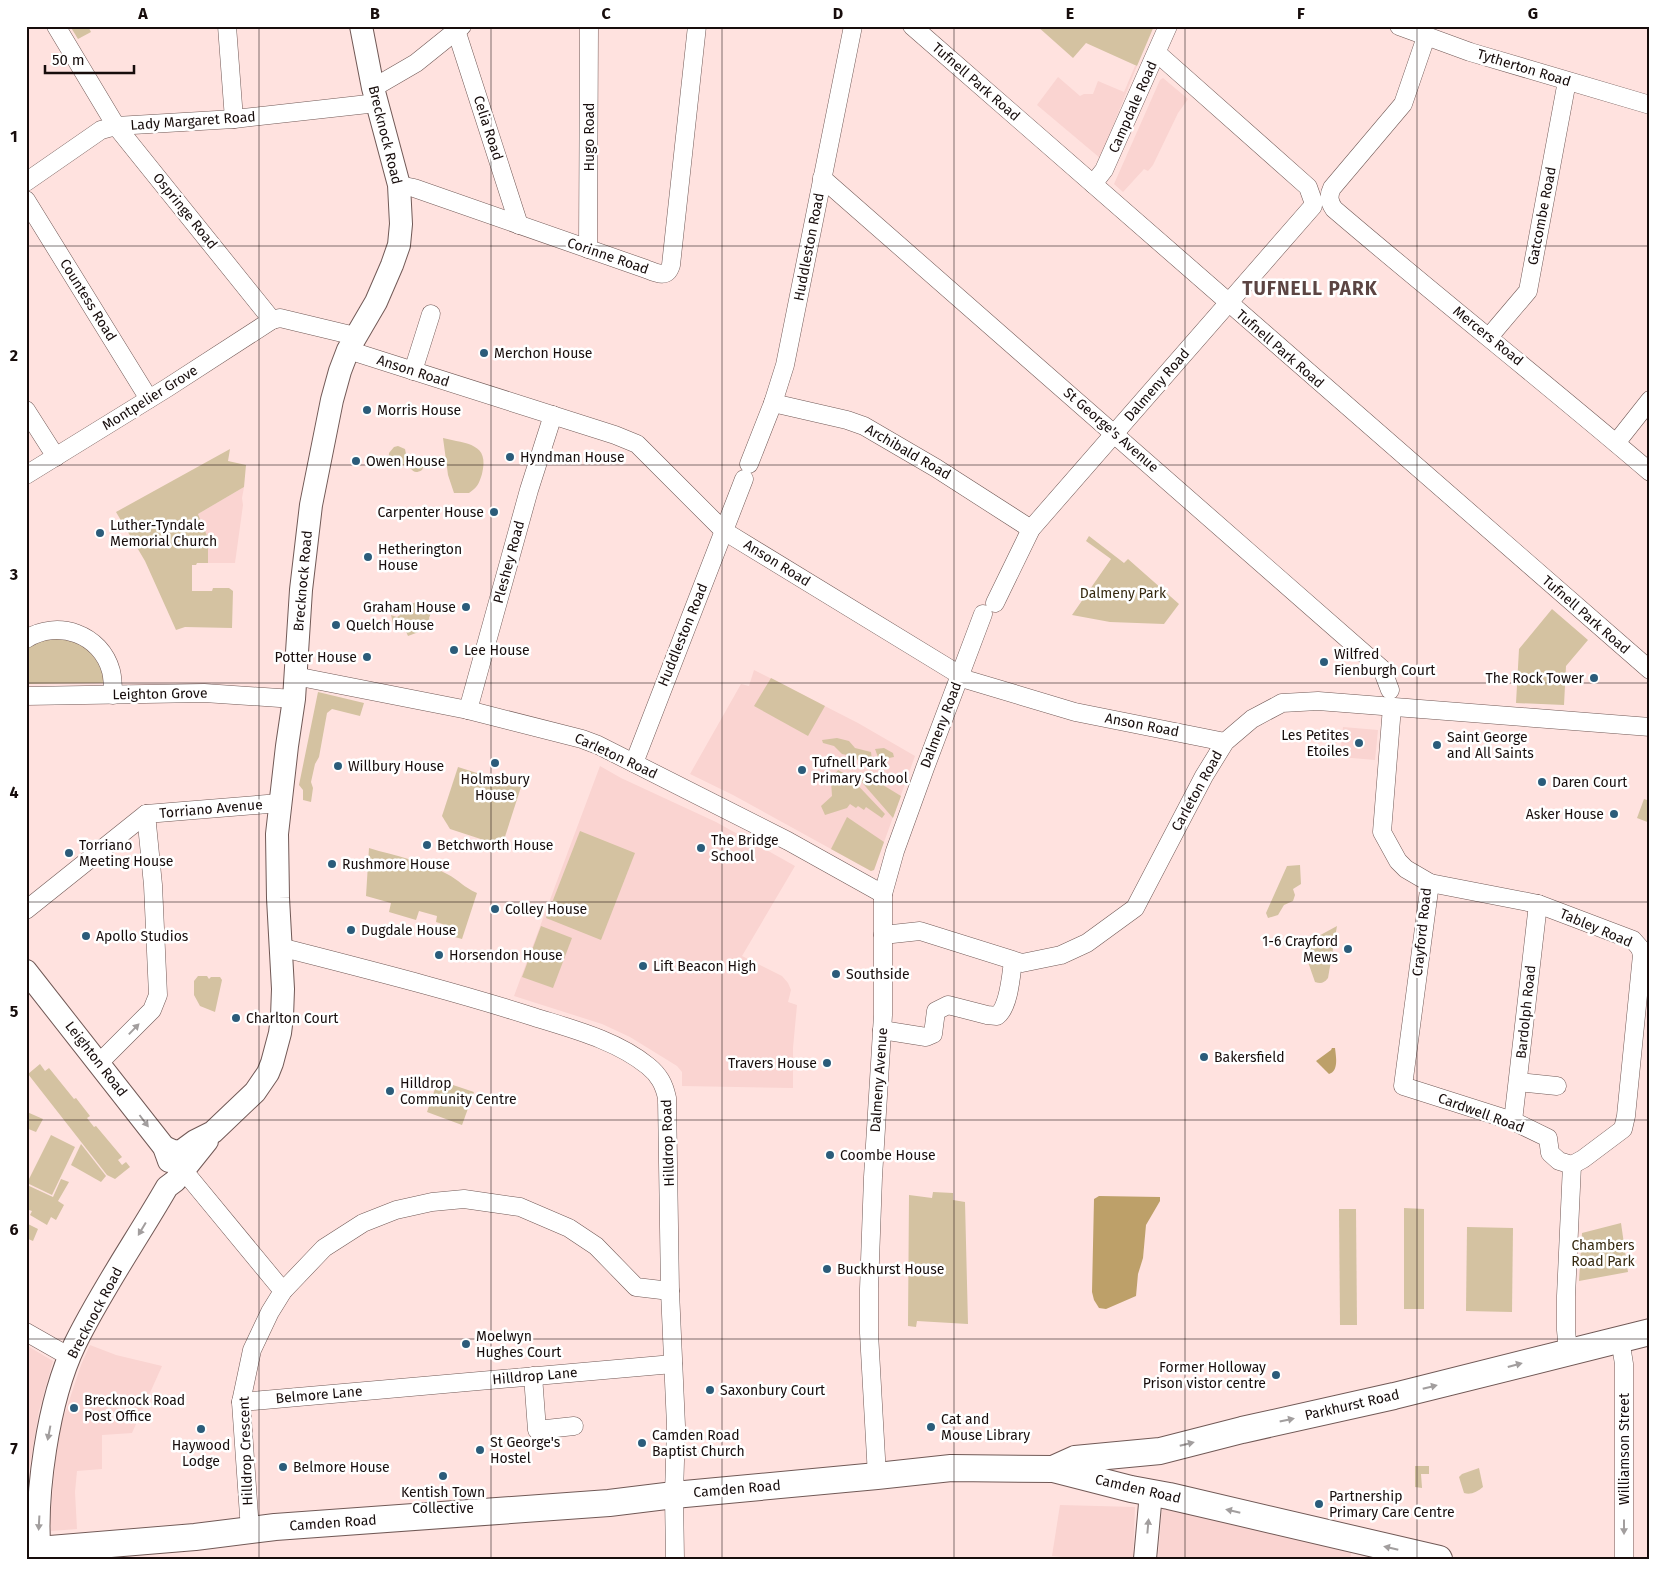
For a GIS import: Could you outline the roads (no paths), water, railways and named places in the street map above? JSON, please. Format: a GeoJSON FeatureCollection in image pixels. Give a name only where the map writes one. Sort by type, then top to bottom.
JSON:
{"type":"FeatureCollection","features":[{"type":"Feature","properties":{"kind":"highway","name":"Parkhurst Road"},"geometry":{"type":"LineString","coordinates":[[1054,1469],[1075,1459],[1160,1451],[1242,1430],[1412,1392],[1650,1332]]}},
{"type":"Feature","properties":{"kind":"highway"},"geometry":{"type":"LineString","coordinates":[[1151,1493],[1150,1475],[1152,1462],[1160,1451]]}},
{"type":"Feature","properties":{"kind":"highway","name":"Camden Road"},"geometry":{"type":"LineString","coordinates":[[35,1553],[250,1530],[609,1503],[674,1494],[951,1468],[1054,1469],[1439,1559]]}},
{"type":"Feature","properties":{"kind":"main road","name":"Brecknock Road"},"geometry":{"type":"LineString","coordinates":[[35,1553],[44,1458],[56,1398],[70,1357],[100,1297],[167,1186],[175,1181],[184,1171],[213,1132],[254,1092],[268,1073],[282,1017],[283,981],[277,851],[280,803],[294,699],[301,590],[311,505],[332,400],[352,343],[379,296],[392,265],[399,245],[401,224],[399,185],[375,96],[362,26]]}},
{"type":"Feature","properties":{"kind":"main road","name":"Leighton Road"},"geometry":{"type":"LineString","coordinates":[[26,971],[164,1148]]}},
{"type":"Feature","properties":{"kind":"main road","name":"Brecknock Road"},"geometry":{"type":"LineString","coordinates":[[164,1148],[180,1152],[195,1141],[213,1132]]}},
{"type":"Feature","properties":{"kind":"main road"},"geometry":{"type":"LineString","coordinates":[[164,1148],[170,1166],[167,1172],[167,1186]]}},
{"type":"Feature","properties":{"kind":"main road"},"geometry":{"type":"LineString","coordinates":[[1145,1559],[1151,1493]]}},
{"type":"Feature","properties":{"kind":"street","name":"Ospringe Road"},"geometry":{"type":"LineString","coordinates":[[56,26],[116,126],[272,320]]}},
{"type":"Feature","properties":{"kind":"street"},"geometry":{"type":"LineString","coordinates":[[227,26],[234,119]]}},
{"type":"Feature","properties":{"kind":"street","name":"Hugo Road"},"geometry":{"type":"LineString","coordinates":[[588,249],[589,26]]}},
{"type":"Feature","properties":{"kind":"street","name":"Corinne Road"},"geometry":{"type":"LineString","coordinates":[[399,185],[414,188],[659,274],[665,274],[669,271],[696,26]]}},
{"type":"Feature","properties":{"kind":"street","name":"Huddleston Road"},"geometry":{"type":"LineString","coordinates":[[634,763],[773,403],[785,365],[853,26]]}},
{"type":"Feature","properties":{"kind":"street","name":"Tufnell Park Road"},"geometry":{"type":"LineString","coordinates":[[912,26],[1228,304],[1650,670]]}},
{"type":"Feature","properties":{"kind":"street","name":"Campdale Road"},"geometry":{"type":"LineString","coordinates":[[1093,184],[1104,170],[1168,26]]}},
{"type":"Feature","properties":{"kind":"street","name":"Tytherton Road"},"geometry":{"type":"LineString","coordinates":[[1399,26],[1426,37],[1650,105]]}},
{"type":"Feature","properties":{"kind":"street","name":"Lady Margaret Road"},"geometry":{"type":"LineString","coordinates":[[26,182],[100,130],[116,126],[234,119],[375,96],[459,28]]}},
{"type":"Feature","properties":{"kind":"street","name":"Celia Road"},"geometry":{"type":"LineString","coordinates":[[459,28],[519,225]]}},
{"type":"Feature","properties":{"kind":"street","name":"Dalmeny Road"},"geometry":{"type":"LineString","coordinates":[[883,894],[896,851],[960,675],[989,608],[1031,529],[1310,212],[1313,206],[1329,193],[1403,104],[1426,37]]}},
{"type":"Feature","properties":{"kind":"street","name":"Mercers Road"},"geometry":{"type":"LineString","coordinates":[[1156,53],[1321,199],[1650,472]]}},
{"type":"Feature","properties":{"kind":"street","name":"Gatcombe Road"},"geometry":{"type":"LineString","coordinates":[[1489,337],[1528,291],[1567,81]]}},
{"type":"Feature","properties":{"kind":"street","name":"St George's Avenue"},"geometry":{"type":"LineString","coordinates":[[822,178],[1382,669],[1391,699]]}},
{"type":"Feature","properties":{"kind":"street","name":"Countess Road"},"geometry":{"type":"LineString","coordinates":[[26,200],[149,399]]}},
{"type":"Feature","properties":{"kind":"street"},"geometry":{"type":"LineString","coordinates":[[413,371],[431,314]]}},
{"type":"Feature","properties":{"kind":"street"},"geometry":{"type":"LineString","coordinates":[[272,320],[280,318],[352,343]]}},
{"type":"Feature","properties":{"kind":"street","name":"Montpelier Grove"},"geometry":{"type":"LineString","coordinates":[[26,475],[272,320]]}},
{"type":"Feature","properties":{"kind":"street","name":"Anson Road"},"geometry":{"type":"LineString","coordinates":[[352,343],[413,371],[553,415],[637,444],[724,531],[968,680],[1075,712],[1225,742]]}},
{"type":"Feature","properties":{"kind":"street"},"geometry":{"type":"LineString","coordinates":[[1616,443],[1650,400]]}},
{"type":"Feature","properties":{"kind":"street","name":"Archibald Road"},"geometry":{"type":"LineString","coordinates":[[773,403],[847,420],[864,426],[936,468],[1031,529]]}},
{"type":"Feature","properties":{"kind":"street"},"geometry":{"type":"LineString","coordinates":[[26,410],[56,457]]}},
{"type":"Feature","properties":{"kind":"street","name":"Pleshey Road"},"geometry":{"type":"LineString","coordinates":[[468,710],[529,490],[553,415]]}},
{"type":"Feature","properties":{"kind":"street"},"geometry":{"type":"LineString","coordinates":[[26,639],[38,632],[53,630],[67,630],[81,634],[94,643],[105,656],[111,671],[113,695]]}},
{"type":"Feature","properties":{"kind":"street","name":"Carleton Road"},"geometry":{"type":"LineString","coordinates":[[296,676],[468,710],[582,739],[598,745],[788,841],[883,894]]}},
{"type":"Feature","properties":{"kind":"street","name":"Leighton Grove"},"geometry":{"type":"LineString","coordinates":[[26,696],[204,693],[294,699]]}},
{"type":"Feature","properties":{"kind":"street","name":"Carleton Road"},"geometry":{"type":"LineString","coordinates":[[883,935],[920,931],[1022,963],[1061,955],[1088,943],[1135,908],[1204,776],[1225,742],[1252,719],[1282,703],[1391,699],[1650,727]]}},
{"type":"Feature","properties":{"kind":"street","name":"Crayford Road"},"geometry":{"type":"LineString","coordinates":[[1391,699],[1382,832],[1398,861],[1406,869],[1430,883],[1403,1086]]}},
{"type":"Feature","properties":{"kind":"street","name":"Torriano Avenue"},"geometry":{"type":"LineString","coordinates":[[26,910],[146,814],[280,803]]}},
{"type":"Feature","properties":{"kind":"street"},"geometry":{"type":"LineString","coordinates":[[99,1063],[152,1010],[158,995],[153,885],[146,814]]}},
{"type":"Feature","properties":{"kind":"street","name":"Tabley Road"},"geometry":{"type":"LineString","coordinates":[[1430,883],[1538,904],[1633,940],[1640,948],[1642,955],[1626,1116],[1623,1129],[1583,1160],[1572,1166]]}},
{"type":"Feature","properties":{"kind":"street","name":"Dalmeny Avenue"},"geometry":{"type":"LineString","coordinates":[[877,1476],[869,1333],[869,1289],[873,1177],[882,1030],[883,894]]}},
{"type":"Feature","properties":{"kind":"street","name":"Bardolph Road"},"geometry":{"type":"LineString","coordinates":[[1513,1121],[1538,904]]}},
{"type":"Feature","properties":{"kind":"street","name":"Hilldrop Road"},"geometry":{"type":"LineString","coordinates":[[280,947],[484,1001],[574,1030],[623,1050],[647,1065],[664,1084],[668,1098],[670,1291],[676,1426],[675,1559]]}},
{"type":"Feature","properties":{"kind":"street"},"geometry":{"type":"LineString","coordinates":[[882,1030],[926,1037],[933,1034],[936,1011],[948,1005],[997,1016],[1003,1012],[1007,999],[1013,961]]}},
{"type":"Feature","properties":{"kind":"street"},"geometry":{"type":"LineString","coordinates":[[1518,1082],[1557,1086]]}},
{"type":"Feature","properties":{"kind":"street","name":"Cardwell Road"},"geometry":{"type":"LineString","coordinates":[[1403,1086],[1513,1121],[1548,1138],[1550,1152],[1560,1161],[1572,1166]]}},
{"type":"Feature","properties":{"kind":"street"},"geometry":{"type":"LineString","coordinates":[[1568,1352],[1566,1296],[1572,1166]]}},
{"type":"Feature","properties":{"kind":"street"},"geometry":{"type":"LineString","coordinates":[[184,1171],[283,1291]]}},
{"type":"Feature","properties":{"kind":"street","name":"Hilldrop Crescent"},"geometry":{"type":"LineString","coordinates":[[250,1530],[241,1402],[252,1350],[270,1312],[283,1291],[324,1248],[363,1223],[408,1206],[432,1202],[464,1199],[520,1207],[569,1228],[596,1246],[636,1287],[670,1291]]}},
{"type":"Feature","properties":{"kind":"street"},"geometry":{"type":"LineString","coordinates":[[26,1332],[70,1357]]}},
{"type":"Feature","properties":{"kind":"street","name":"Williamson Street"},"geometry":{"type":"LineString","coordinates":[[1620,1339],[1624,1364],[1624,1559]]}},
{"type":"Feature","properties":{"kind":"street","name":"Hilldrop Lane"},"geometry":{"type":"LineString","coordinates":[[397,1388],[673,1364]]}},
{"type":"Feature","properties":{"kind":"street"},"geometry":{"type":"LineString","coordinates":[[533,1376],[537,1430],[574,1426]]}},
{"type":"Feature","properties":{"kind":"street","name":"Belmore Lane"},"geometry":{"type":"LineString","coordinates":[[241,1402],[397,1388]]}},
{"type":"Feature","properties":{"kind":"place","name":"Merchon House"},"geometry":{"type":"Point","coordinates":[484,353]}},
{"type":"Feature","properties":{"kind":"place","name":"Morris House"},"geometry":{"type":"Point","coordinates":[367,410]}},
{"type":"Feature","properties":{"kind":"place","name":"Hyndman House"},"geometry":{"type":"Point","coordinates":[510,457]}},
{"type":"Feature","properties":{"kind":"place","name":"Owen House"},"geometry":{"type":"Point","coordinates":[356,461]}},
{"type":"Feature","properties":{"kind":"place","name":"Carpenter House"},"geometry":{"type":"Point","coordinates":[494,512]}},
{"type":"Feature","properties":{"kind":"place","name":"Luther-Tyndale Memorial Church"},"geometry":{"type":"Point","coordinates":[100,533]}},
{"type":"Feature","properties":{"kind":"place","name":"Hetherington House"},"geometry":{"type":"Point","coordinates":[368,557]}},
{"type":"Feature","properties":{"kind":"place","name":"Graham House"},"geometry":{"type":"Point","coordinates":[466,607]}},
{"type":"Feature","properties":{"kind":"place","name":"Quelch House"},"geometry":{"type":"Point","coordinates":[336,625]}},
{"type":"Feature","properties":{"kind":"place","name":"Lee House"},"geometry":{"type":"Point","coordinates":[454,650]}},
{"type":"Feature","properties":{"kind":"place","name":"Potter House"},"geometry":{"type":"Point","coordinates":[367,657]}},
{"type":"Feature","properties":{"kind":"place","name":"Wilfred Fienburgh Court"},"geometry":{"type":"Point","coordinates":[1324,662]}},
{"type":"Feature","properties":{"kind":"place","name":"The Rock Tower"},"geometry":{"type":"Point","coordinates":[1594,678]}},
{"type":"Feature","properties":{"kind":"place","name":"Les Petites Etoiles"},"geometry":{"type":"Point","coordinates":[1359,743]}},
{"type":"Feature","properties":{"kind":"place","name":"Saint George and All Saints"},"geometry":{"type":"Point","coordinates":[1437,745]}},
{"type":"Feature","properties":{"kind":"place","name":"Holmsbury House"},"geometry":{"type":"Point","coordinates":[495,763]}},
{"type":"Feature","properties":{"kind":"place","name":"Willbury House"},"geometry":{"type":"Point","coordinates":[338,766]}},
{"type":"Feature","properties":{"kind":"place","name":"Tufnell Park Primary School"},"geometry":{"type":"Point","coordinates":[802,770]}},
{"type":"Feature","properties":{"kind":"place","name":"Daren Court"},"geometry":{"type":"Point","coordinates":[1542,782]}},
{"type":"Feature","properties":{"kind":"place","name":"Asker House"},"geometry":{"type":"Point","coordinates":[1614,814]}},
{"type":"Feature","properties":{"kind":"place","name":"Betchworth House"},"geometry":{"type":"Point","coordinates":[427,845]}},
{"type":"Feature","properties":{"kind":"place","name":"The Bridge School"},"geometry":{"type":"Point","coordinates":[701,848]}},
{"type":"Feature","properties":{"kind":"place","name":"Torriano Meeting House"},"geometry":{"type":"Point","coordinates":[69,853]}},
{"type":"Feature","properties":{"kind":"place","name":"Rushmore House"},"geometry":{"type":"Point","coordinates":[332,864]}},
{"type":"Feature","properties":{"kind":"place","name":"Colley House"},"geometry":{"type":"Point","coordinates":[495,909]}},
{"type":"Feature","properties":{"kind":"place","name":"Dugdale House"},"geometry":{"type":"Point","coordinates":[351,930]}},
{"type":"Feature","properties":{"kind":"place","name":"Apollo Studios"},"geometry":{"type":"Point","coordinates":[86,936]}},
{"type":"Feature","properties":{"kind":"place","name":"1-6 Crayford Mews"},"geometry":{"type":"Point","coordinates":[1348,949]}},
{"type":"Feature","properties":{"kind":"place","name":"Horsendon House"},"geometry":{"type":"Point","coordinates":[439,955]}},
{"type":"Feature","properties":{"kind":"place","name":"Lift Beacon High"},"geometry":{"type":"Point","coordinates":[643,966]}},
{"type":"Feature","properties":{"kind":"place","name":"Southside"},"geometry":{"type":"Point","coordinates":[836,974]}},
{"type":"Feature","properties":{"kind":"place","name":"Charlton Court"},"geometry":{"type":"Point","coordinates":[236,1018]}},
{"type":"Feature","properties":{"kind":"place","name":"Bakersfield"},"geometry":{"type":"Point","coordinates":[1204,1057]}},
{"type":"Feature","properties":{"kind":"place","name":"Travers House"},"geometry":{"type":"Point","coordinates":[827,1063]}},
{"type":"Feature","properties":{"kind":"place","name":"Hilldrop Community Centre"},"geometry":{"type":"Point","coordinates":[390,1091]}},
{"type":"Feature","properties":{"kind":"place","name":"Coombe House"},"geometry":{"type":"Point","coordinates":[830,1155]}},
{"type":"Feature","properties":{"kind":"place","name":"Buckhurst House"},"geometry":{"type":"Point","coordinates":[827,1269]}},
{"type":"Feature","properties":{"kind":"place","name":"Moelwyn Hughes Court"},"geometry":{"type":"Point","coordinates":[466,1344]}},
{"type":"Feature","properties":{"kind":"place","name":"Former Holloway Prison vistor centre"},"geometry":{"type":"Point","coordinates":[1276,1375]}},
{"type":"Feature","properties":{"kind":"place","name":"Saxonbury Court"},"geometry":{"type":"Point","coordinates":[710,1390]}},
{"type":"Feature","properties":{"kind":"place","name":"Brecknock Road Post Office"},"geometry":{"type":"Point","coordinates":[74,1408]}},
{"type":"Feature","properties":{"kind":"place","name":"Cat and Mouse Library"},"geometry":{"type":"Point","coordinates":[931,1427]}},
{"type":"Feature","properties":{"kind":"place","name":"Haywood Lodge"},"geometry":{"type":"Point","coordinates":[201,1429]}},
{"type":"Feature","properties":{"kind":"place","name":"Camden Road Baptist Church"},"geometry":{"type":"Point","coordinates":[642,1443]}},
{"type":"Feature","properties":{"kind":"place","name":"St George's Hostel"},"geometry":{"type":"Point","coordinates":[480,1450]}},
{"type":"Feature","properties":{"kind":"place","name":"Belmore House"},"geometry":{"type":"Point","coordinates":[283,1467]}},
{"type":"Feature","properties":{"kind":"place","name":"Kentish Town Collective"},"geometry":{"type":"Point","coordinates":[443,1476]}},
{"type":"Feature","properties":{"kind":"place","name":"Partnership Primary Care Centre"},"geometry":{"type":"Point","coordinates":[1319,1504]}},
{"type":"Feature","properties":{"kind":"district","name":"TUFNELL PARK"},"geometry":{"type":"Point","coordinates":[1310,288]}},
{"type":"Feature","properties":{"kind":"park label","name":"Dalmeny Park"},"geometry":{"type":"Point","coordinates":[1123,593]}},
{"type":"Feature","properties":{"kind":"park label","name":"Chambers Road Park"},"geometry":{"type":"Point","coordinates":[1603,1254]}}]}
